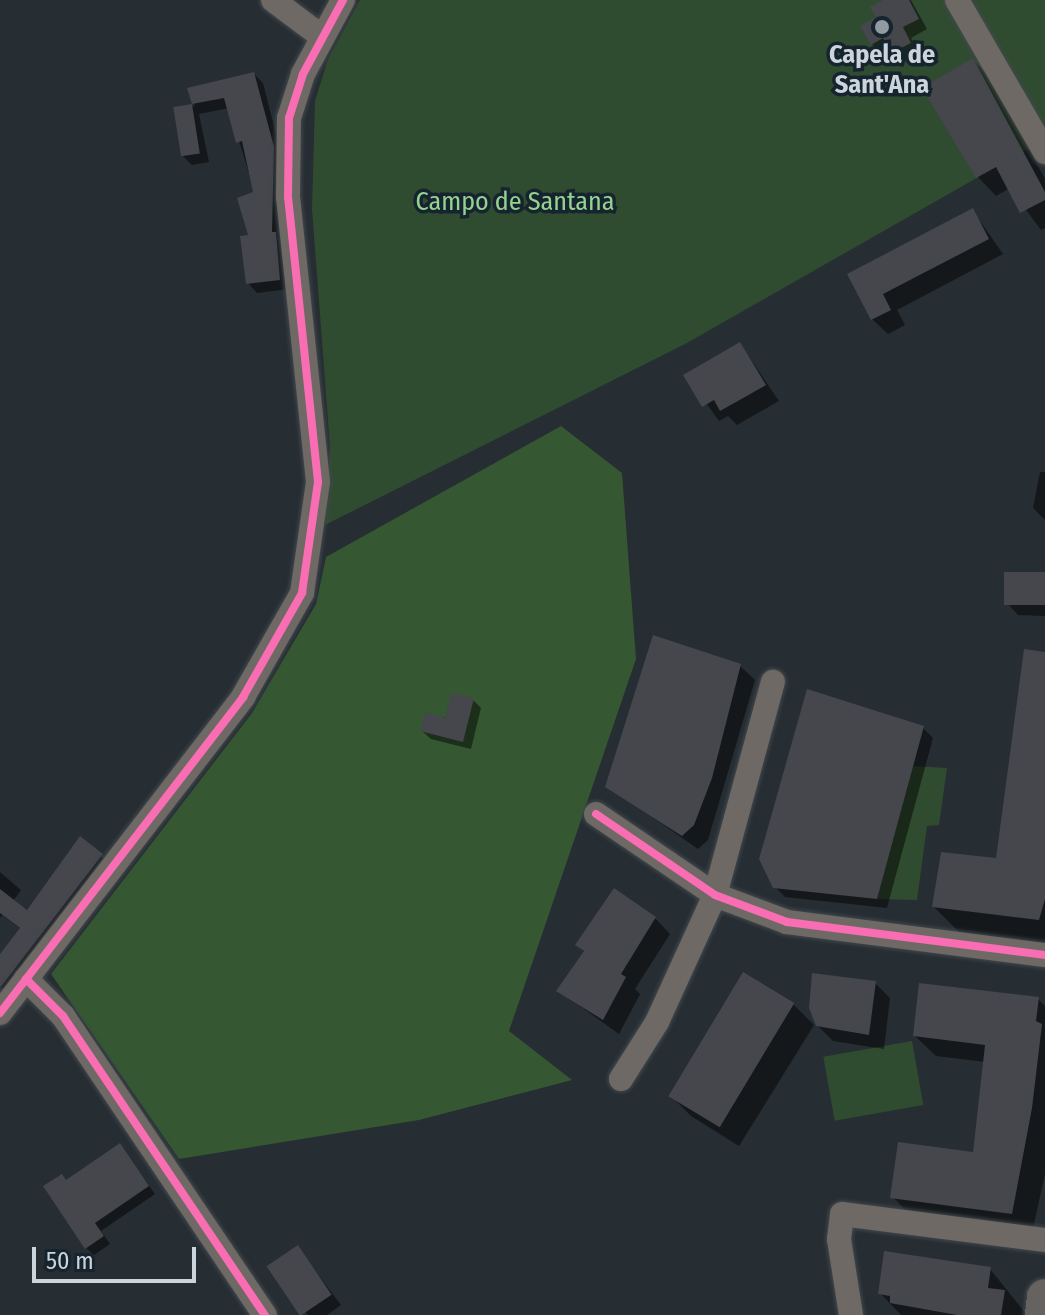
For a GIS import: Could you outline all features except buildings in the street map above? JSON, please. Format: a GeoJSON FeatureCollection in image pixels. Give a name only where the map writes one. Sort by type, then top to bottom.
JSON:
{"type":"FeatureCollection","features":[{"type":"Feature","properties":{"kind":"main road"},"geometry":{"type":"LineString","coordinates":[[1043,1315],[1045,1297]]}},
{"type":"Feature","properties":{"kind":"street"},"geometry":{"type":"LineString","coordinates":[[273,0],[321,36]]}},
{"type":"Feature","properties":{"kind":"street"},"geometry":{"type":"LineString","coordinates":[[0,1013],[243,697],[302,593],[318,482],[288,197],[289,118],[321,36],[343,0]]}},
{"type":"Feature","properties":{"kind":"street"},"geometry":{"type":"LineString","coordinates":[[957,0],[1042,147]]}},
{"type":"Feature","properties":{"kind":"street"},"geometry":{"type":"LineString","coordinates":[[621,1079],[663,1010],[715,895],[773,682]]}},
{"type":"Feature","properties":{"kind":"street"},"geometry":{"type":"LineString","coordinates":[[596,814],[715,895],[787,922],[1045,955]]}},
{"type":"Feature","properties":{"kind":"street"},"geometry":{"type":"LineString","coordinates":[[26,979],[63,1016],[265,1315]]}},
{"type":"Feature","properties":{"kind":"street"},"geometry":{"type":"LineString","coordinates":[[851,1315],[839,1239],[842,1214],[1045,1240]]}},
{"type":"Feature","properties":{"kind":"green space","name":"Campo de Santana"},"geometry":{"type":"Polygon","coordinates":[[[360,0],[1045,0],[1045,139],[687,343],[325,525],[330,447],[312,209],[315,101],[328,59],[360,0]]]}},
{"type":"Feature","properties":{"kind":"green space"},"geometry":{"type":"Polygon","coordinates":[[[561,426],[622,473],[636,659],[509,1031],[572,1080],[419,1120],[179,1159],[51,974],[252,713],[316,604],[326,557],[561,426]]]}},
{"type":"Feature","properties":{"kind":"green space"},"geometry":{"type":"Polygon","coordinates":[[[911,766],[947,768],[939,825],[927,826],[917,900],[877,899],[911,766]]]}},
{"type":"Feature","properties":{"kind":"green space"},"geometry":{"type":"Polygon","coordinates":[[[912,1041],[923,1105],[835,1121],[823,1057],[912,1041]]]}},
{"type":"Feature","properties":{"kind":"cycle path"},"geometry":{"type":"LineString","coordinates":[[0,1013],[243,697],[302,593],[318,482],[288,197],[289,118],[303,74],[343,0]]}},
{"type":"Feature","properties":{"kind":"cycle path"},"geometry":{"type":"LineString","coordinates":[[596,814],[715,895],[787,922],[1045,955]]}},
{"type":"Feature","properties":{"kind":"cycle path"},"geometry":{"type":"LineString","coordinates":[[26,979],[63,1016],[265,1315]]}},
{"type":"Feature","properties":{"kind":"place","name":"Capela de Sant'Ana"},"geometry":{"type":"Point","coordinates":[882,27]}}]}
